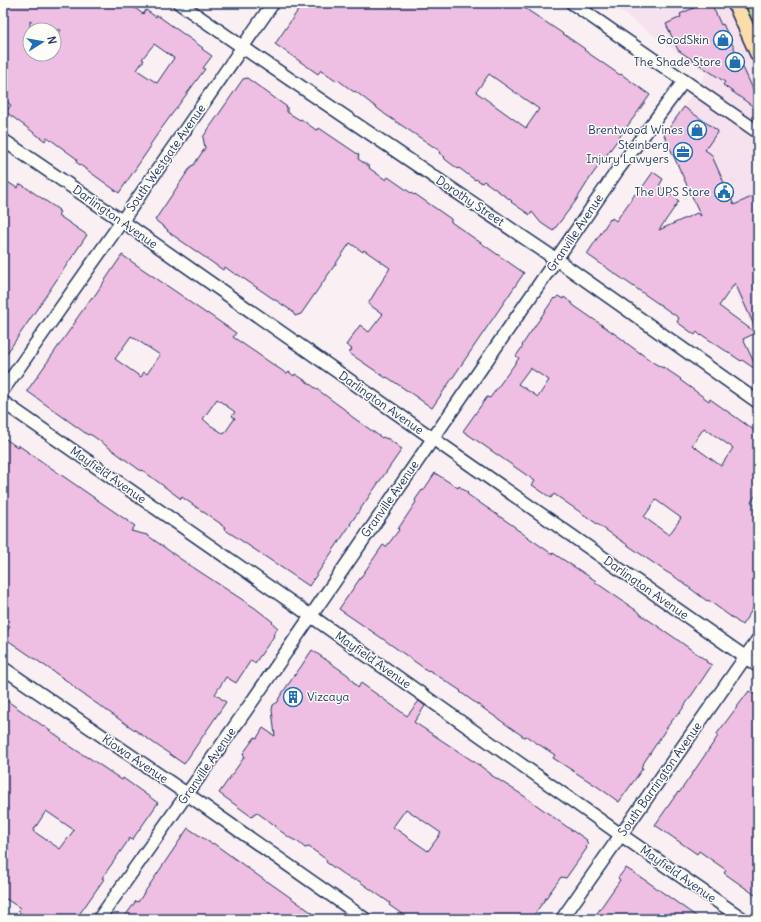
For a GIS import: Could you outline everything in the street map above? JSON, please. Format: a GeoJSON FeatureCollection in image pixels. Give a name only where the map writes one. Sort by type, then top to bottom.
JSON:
{"type":"FeatureCollection","features":[{"type":"Feature","properties":{"kind":"main road"},"geometry":{"type":"LineString","coordinates":[[735,3],[758,54]]}},
{"type":"Feature","properties":{"kind":"street","name":"Dorothy Street"},"geometry":{"type":"LineString","coordinates":[[179,3],[242,48],[557,260],[758,402]]}},
{"type":"Feature","properties":{"kind":"street","name":"South Westgate Avenue"},"geometry":{"type":"LineString","coordinates":[[3,390],[273,3]]}},
{"type":"Feature","properties":{"kind":"street"},"geometry":{"type":"LineString","coordinates":[[572,3],[758,132]]}},
{"type":"Feature","properties":{"kind":"street","name":"Granville Avenue"},"geometry":{"type":"LineString","coordinates":[[99,919],[249,706],[617,171],[684,81]]}},
{"type":"Feature","properties":{"kind":"street","name":"Darlington Avenue"},"geometry":{"type":"LineString","coordinates":[[3,140],[122,221],[758,666]]}},
{"type":"Feature","properties":{"kind":"street","name":"Mayfield Avenue"},"geometry":{"type":"LineString","coordinates":[[3,402],[743,919]]}},
{"type":"Feature","properties":{"kind":"street","name":"South Barrington Avenue"},"geometry":{"type":"LineString","coordinates":[[562,919],[758,639]]}},
{"type":"Feature","properties":{"kind":"street","name":"Kiowa Avenue"},"geometry":{"type":"LineString","coordinates":[[3,668],[187,794],[365,919]]}},
{"type":"Feature","properties":{"kind":"shaded area"},"geometry":{"type":"Polygon","coordinates":[[[609,3],[758,3],[758,340],[664,137],[706,73],[609,3]]]}},
{"type":"Feature","properties":{"kind":"green space"},"geometry":{"type":"Polygon","coordinates":[[[745,3],[758,3],[758,32],[745,3]]]}},
{"type":"Feature","properties":{"kind":"building"},"geometry":{"type":"Polygon","coordinates":[[[3,3],[128,3],[143,14],[146,10],[156,17],[157,15],[212,56],[203,68],[205,69],[161,129],[119,193],[76,162],[77,159],[47,137],[45,141],[6,112],[11,105],[3,99],[3,3]],[[154,44],[142,59],[144,60],[137,70],[157,83],[174,58],[154,44]]]}},
{"type":"Feature","properties":{"kind":"building"},"geometry":{"type":"Polygon","coordinates":[[[303,3],[517,3],[650,95],[553,231],[541,223],[532,212],[530,215],[484,181],[482,183],[476,179],[475,180],[459,168],[458,169],[439,153],[440,151],[386,115],[355,91],[354,92],[321,70],[318,74],[275,44],[303,3]],[[489,74],[476,92],[526,128],[539,109],[489,74]]]}},
{"type":"Feature","properties":{"kind":"building"},"geometry":{"type":"Polygon","coordinates":[[[705,3],[711,3],[721,25],[723,24],[758,100],[758,110],[723,85],[725,82],[678,50],[666,24],[681,17],[680,14],[705,3]]]}},
{"type":"Feature","properties":{"kind":"building"},"geometry":{"type":"Polygon","coordinates":[[[247,78],[287,107],[287,112],[300,120],[301,119],[316,130],[319,128],[359,155],[358,159],[370,167],[369,168],[386,180],[388,177],[414,195],[415,194],[451,219],[451,222],[524,273],[432,408],[349,353],[352,349],[346,345],[360,325],[369,332],[383,314],[368,304],[390,268],[364,250],[363,252],[350,243],[301,314],[295,316],[292,311],[237,274],[236,275],[225,267],[223,270],[167,231],[168,230],[155,220],[205,148],[203,137],[243,79],[247,78]]]}},
{"type":"Feature","properties":{"kind":"building"},"geometry":{"type":"Polygon","coordinates":[[[684,107],[718,131],[705,150],[711,154],[734,205],[758,194],[758,334],[735,283],[719,306],[756,333],[743,339],[758,371],[702,335],[701,336],[697,332],[695,335],[677,322],[679,318],[587,254],[610,219],[611,220],[612,218],[616,221],[653,172],[663,179],[659,186],[679,201],[659,230],[697,213],[701,216],[664,135],[684,107]]]}},
{"type":"Feature","properties":{"kind":"building"},"geometry":{"type":"Polygon","coordinates":[[[3,179],[17,188],[21,184],[59,210],[58,211],[60,212],[58,215],[87,235],[3,359],[3,179]]]}},
{"type":"Feature","properties":{"kind":"building"},"geometry":{"type":"Polygon","coordinates":[[[122,255],[236,333],[233,337],[287,374],[289,372],[294,376],[295,374],[303,379],[382,438],[387,438],[402,449],[309,586],[224,529],[225,527],[221,524],[182,497],[181,499],[93,436],[88,435],[27,391],[92,297],[93,298],[122,255]],[[131,336],[115,359],[141,377],[144,372],[147,374],[160,355],[131,336]],[[217,399],[203,419],[224,434],[235,418],[232,416],[235,412],[217,399]]]}},
{"type":"Feature","properties":{"kind":"building"},"geometry":{"type":"Polygon","coordinates":[[[558,296],[563,299],[564,297],[654,363],[681,379],[680,380],[709,401],[710,399],[758,433],[758,492],[751,502],[758,507],[758,601],[742,625],[554,494],[551,498],[532,485],[535,481],[463,431],[487,397],[490,398],[519,358],[516,356],[523,346],[522,345],[554,298],[555,299],[558,296]],[[530,368],[518,384],[538,397],[549,380],[530,368]],[[704,428],[692,445],[721,466],[733,448],[704,428]],[[656,500],[644,517],[669,535],[681,518],[656,500]]]}},
{"type":"Feature","properties":{"kind":"building"},"geometry":{"type":"Polygon","coordinates":[[[3,437],[17,447],[18,445],[135,526],[131,531],[147,535],[255,608],[273,622],[272,623],[278,628],[255,663],[251,660],[236,683],[226,677],[215,694],[226,702],[184,764],[3,637],[10,626],[3,622],[3,437]]]}},
{"type":"Feature","properties":{"kind":"building"},"geometry":{"type":"Polygon","coordinates":[[[435,473],[458,488],[459,486],[468,493],[467,494],[515,528],[552,554],[553,553],[596,581],[595,582],[712,665],[679,714],[678,713],[668,726],[641,767],[643,768],[619,802],[553,758],[555,755],[526,736],[524,737],[460,692],[461,691],[429,670],[428,671],[339,609],[383,545],[386,547],[399,530],[398,529],[416,502],[415,500],[435,473]]]}},
{"type":"Feature","properties":{"kind":"building"},"geometry":{"type":"Polygon","coordinates":[[[312,650],[348,675],[358,688],[361,683],[407,716],[419,701],[425,706],[414,722],[587,840],[587,848],[566,878],[561,877],[531,919],[409,919],[389,905],[390,903],[356,879],[355,881],[351,878],[350,879],[326,862],[327,860],[309,847],[305,848],[256,812],[252,817],[219,793],[245,756],[243,755],[244,752],[255,737],[257,738],[263,728],[275,736],[272,710],[273,705],[278,702],[279,698],[312,650]],[[406,809],[393,827],[428,851],[441,833],[406,809]]]}},
{"type":"Feature","properties":{"kind":"building"},"geometry":{"type":"Polygon","coordinates":[[[749,691],[758,697],[758,897],[724,873],[726,870],[699,851],[697,854],[655,825],[718,736],[716,735],[749,691]]]}},
{"type":"Feature","properties":{"kind":"building"},"geometry":{"type":"Polygon","coordinates":[[[3,698],[62,739],[61,740],[122,780],[123,778],[158,803],[132,840],[130,838],[76,919],[29,919],[18,911],[20,908],[3,897],[3,698]],[[46,811],[33,831],[60,849],[74,830],[46,811]]]}},
{"type":"Feature","properties":{"kind":"building"},"geometry":{"type":"Polygon","coordinates":[[[188,828],[212,844],[213,843],[321,919],[123,919],[136,901],[138,902],[188,828]]]}},
{"type":"Feature","properties":{"kind":"building"},"geometry":{"type":"Polygon","coordinates":[[[626,868],[700,919],[593,919],[620,880],[618,878],[626,868]]]}},
{"type":"Feature","properties":{"kind":"place","name":"GoodSkin"},"geometry":{"type":"Point","coordinates":[723,40]}},
{"type":"Feature","properties":{"kind":"place","name":"The Shade Store"},"geometry":{"type":"Point","coordinates":[735,62]}},
{"type":"Feature","properties":{"kind":"place","name":"Brentwood Wines"},"geometry":{"type":"Point","coordinates":[697,130]}},
{"type":"Feature","properties":{"kind":"place","name":"Steinberg Injury Lawyers"},"geometry":{"type":"Point","coordinates":[683,152]}},
{"type":"Feature","properties":{"kind":"place","name":"The UPS Store"},"geometry":{"type":"Point","coordinates":[724,192]}},
{"type":"Feature","properties":{"kind":"place","name":"Vizcaya"},"geometry":{"type":"Point","coordinates":[293,697]}}]}
